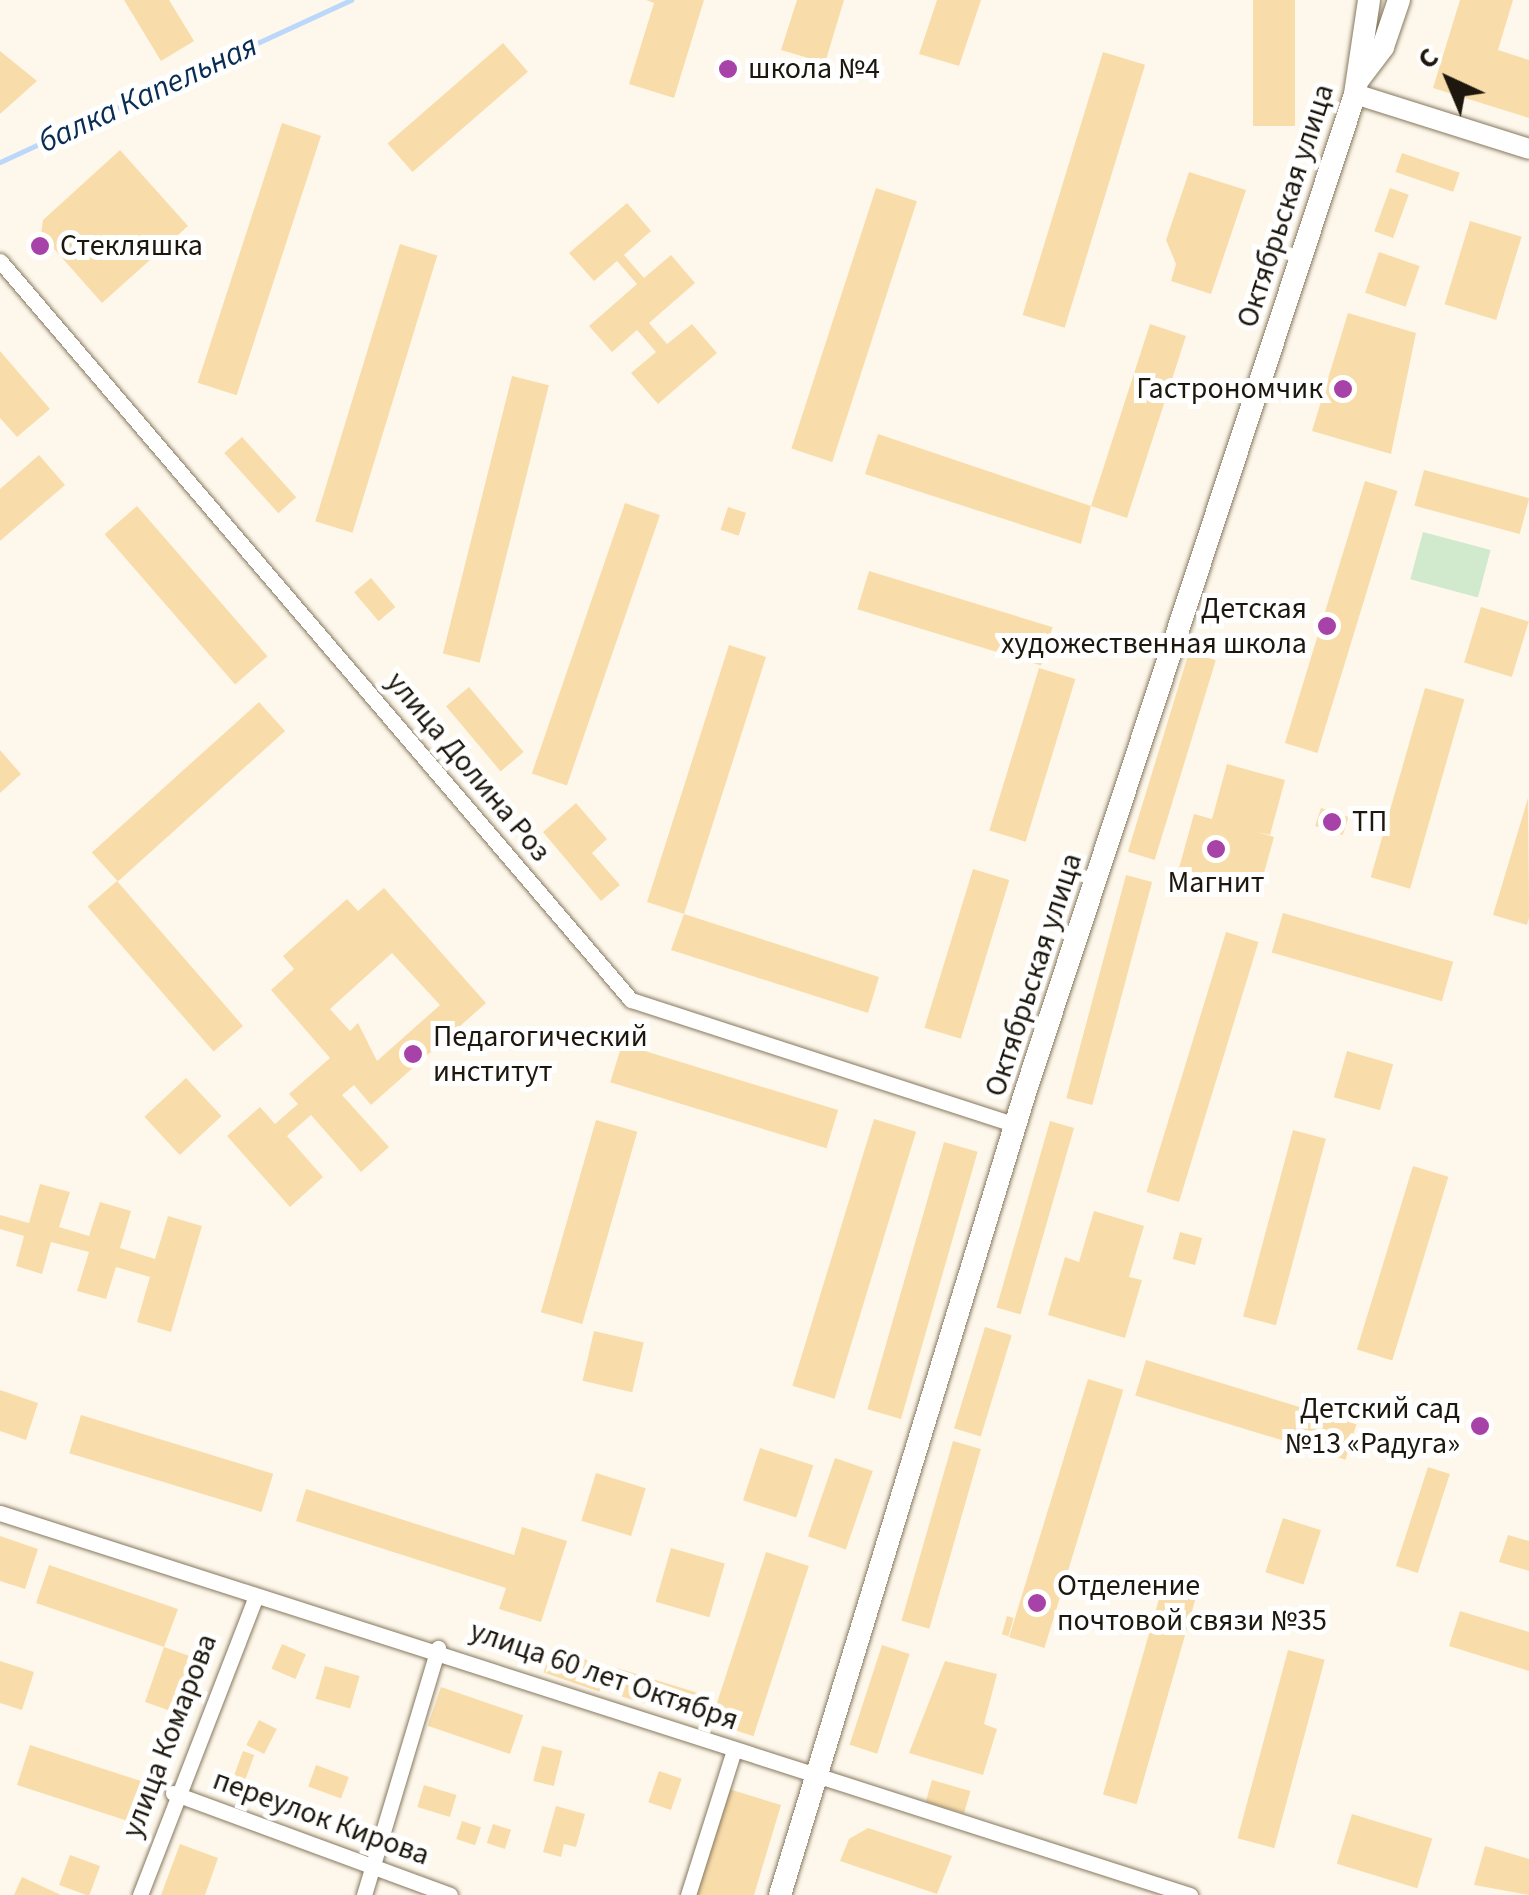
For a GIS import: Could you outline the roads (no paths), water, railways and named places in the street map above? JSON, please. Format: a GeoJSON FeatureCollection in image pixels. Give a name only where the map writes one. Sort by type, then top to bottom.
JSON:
{"type":"FeatureCollection","features":[{"type":"Feature","properties":{"kind":"main road","name":"Октябрьская улица"},"geometry":{"type":"LineString","coordinates":[[1357,86],[1354,56],[1369,0]]}},
{"type":"Feature","properties":{"kind":"main road","name":"Октябрьская улица"},"geometry":{"type":"LineString","coordinates":[[780,1895],[811,1776],[1016,1125],[1357,86],[1383,48],[1399,0]]}},
{"type":"Feature","properties":{"kind":"street"},"geometry":{"type":"LineString","coordinates":[[1357,86],[1529,149]]}},
{"type":"Feature","properties":{"kind":"street","name":"улица Долина Роз"},"geometry":{"type":"LineString","coordinates":[[0,260],[630,1000],[1016,1125]]}},
{"type":"Feature","properties":{"kind":"street","name":"улица 60 лет Октября"},"geometry":{"type":"LineString","coordinates":[[0,1514],[255,1598],[438,1648],[811,1776],[1190,1895]]}},
{"type":"Feature","properties":{"kind":"street","name":"улица Комарова"},"geometry":{"type":"LineString","coordinates":[[140,1895],[173,1793],[255,1598]]}},
{"type":"Feature","properties":{"kind":"street"},"geometry":{"type":"LineString","coordinates":[[364,1895],[370,1864],[438,1648]]}},
{"type":"Feature","properties":{"kind":"street"},"geometry":{"type":"LineString","coordinates":[[688,1895],[734,1750]]}},
{"type":"Feature","properties":{"kind":"street","name":"переулок Кирова"},"geometry":{"type":"LineString","coordinates":[[173,1793],[450,1895]]}},
{"type":"Feature","properties":{"kind":"waterway","name":"балка Капельная"},"geometry":{"type":"LineString","coordinates":[[0,162],[351,0]]}},
{"type":"Feature","properties":{"kind":"place","name":"школа №4"},"geometry":{"type":"Point","coordinates":[728,69]}},
{"type":"Feature","properties":{"kind":"place","name":"Стекляшка"},"geometry":{"type":"Point","coordinates":[40,246]}},
{"type":"Feature","properties":{"kind":"place","name":"Гастрономчик"},"geometry":{"type":"Point","coordinates":[1343,389]}},
{"type":"Feature","properties":{"kind":"place","name":"Детская художественная школа"},"geometry":{"type":"Point","coordinates":[1327,626]}},
{"type":"Feature","properties":{"kind":"place","name":"ТП"},"geometry":{"type":"Point","coordinates":[1332,822]}},
{"type":"Feature","properties":{"kind":"place","name":"Магнит"},"geometry":{"type":"Point","coordinates":[1216,849]}},
{"type":"Feature","properties":{"kind":"place","name":"Педагогический институт"},"geometry":{"type":"Point","coordinates":[413,1054]}},
{"type":"Feature","properties":{"kind":"place","name":"Детский сад №13 «Радуга»"},"geometry":{"type":"Point","coordinates":[1480,1426]}},
{"type":"Feature","properties":{"kind":"place","name":"Отделение почтовой связи №35"},"geometry":{"type":"Point","coordinates":[1037,1603]}}]}
